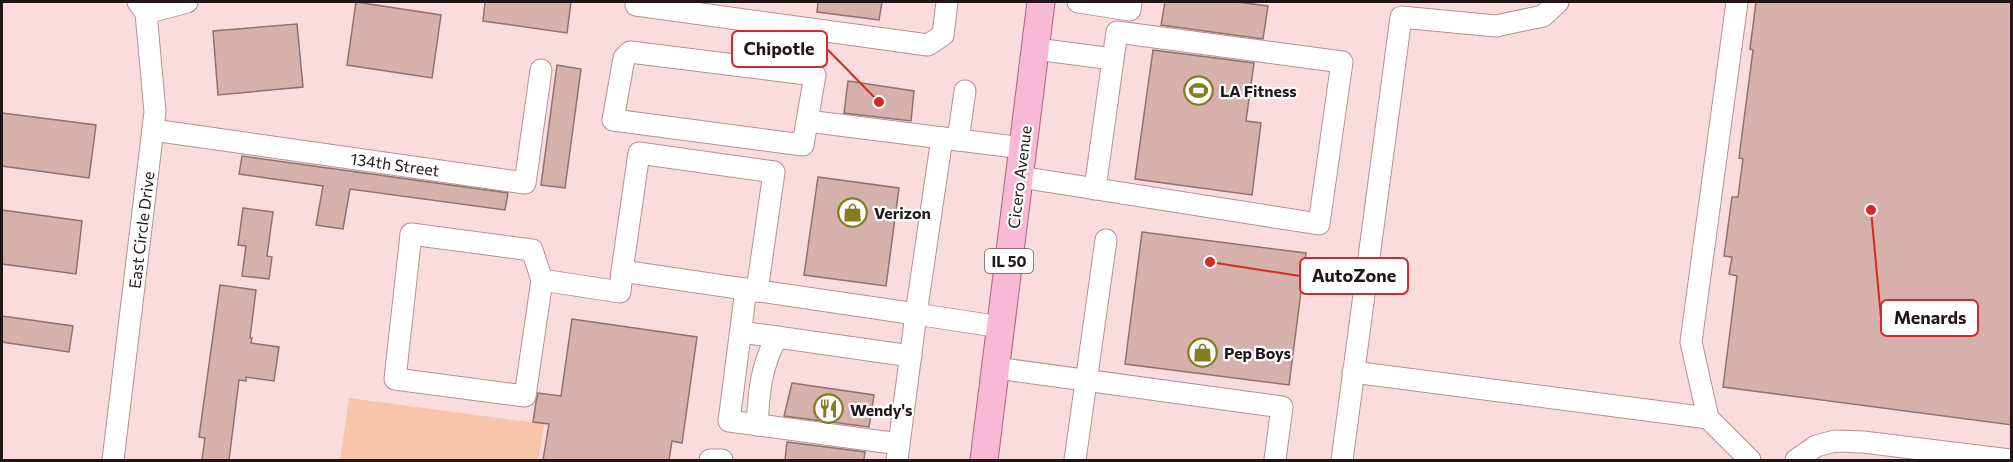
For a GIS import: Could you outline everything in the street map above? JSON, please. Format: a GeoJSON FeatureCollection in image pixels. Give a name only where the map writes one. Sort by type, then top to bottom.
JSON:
{"type":"FeatureCollection","features":[{"type":"Feature","properties":{"kind":"main road","name":"Cicero Avenue"},"geometry":{"type":"LineString","coordinates":[[984,460],[1041,2]]}},
{"type":"Feature","properties":{"kind":"street"},"geometry":{"type":"LineString","coordinates":[[142,7],[187,2]]}},
{"type":"Feature","properties":{"kind":"street"},"geometry":{"type":"LineString","coordinates":[[637,2],[636,5],[928,45],[943,34],[947,2]]}},
{"type":"Feature","properties":{"kind":"street"},"geometry":{"type":"LineString","coordinates":[[1078,2],[1130,10],[1131,2]]}},
{"type":"Feature","properties":{"kind":"street"},"geometry":{"type":"LineString","coordinates":[[1342,460],[1401,17],[1496,26],[1543,16],[1558,2]]}},
{"type":"Feature","properties":{"kind":"street"},"geometry":{"type":"LineString","coordinates":[[1737,2],[1691,342],[1708,418],[1750,460]]}},
{"type":"Feature","properties":{"kind":"street","name":"East Circle Drive"},"geometry":{"type":"LineString","coordinates":[[113,460],[155,112],[142,7]]}},
{"type":"Feature","properties":{"kind":"street"},"geometry":{"type":"LineString","coordinates":[[1020,177],[1095,189],[1319,224],[1342,62],[1118,32],[1095,189]]}},
{"type":"Feature","properties":{"kind":"street"},"geometry":{"type":"LineString","coordinates":[[1036,49],[1113,59]]}},
{"type":"Feature","properties":{"kind":"street"},"geometry":{"type":"LineString","coordinates":[[630,52],[814,75],[807,121],[803,145],[613,120],[624,58],[630,52]]}},
{"type":"Feature","properties":{"kind":"street","name":"134th Street"},"geometry":{"type":"LineString","coordinates":[[153,130],[525,183],[541,70]]}},
{"type":"Feature","properties":{"kind":"street"},"geometry":{"type":"LineString","coordinates":[[542,280],[620,292],[639,153],[774,172],[741,332],[729,421],[898,452],[916,315],[950,139],[965,91]]}},
{"type":"Feature","properties":{"kind":"street"},"geometry":{"type":"LineString","coordinates":[[807,121],[1023,148]]}},
{"type":"Feature","properties":{"kind":"street"},"geometry":{"type":"LineString","coordinates":[[411,234],[532,250],[542,280],[525,396],[394,380],[411,234]]}},
{"type":"Feature","properties":{"kind":"street"},"geometry":{"type":"LineString","coordinates":[[1075,460],[1106,240]]}},
{"type":"Feature","properties":{"kind":"street"},"geometry":{"type":"LineString","coordinates":[[622,271],[1001,327]]}},
{"type":"Feature","properties":{"kind":"street"},"geometry":{"type":"LineString","coordinates":[[741,332],[911,356]]}},
{"type":"Feature","properties":{"kind":"street"},"geometry":{"type":"LineString","coordinates":[[757,425],[759,387],[766,356],[777,337]]}},
{"type":"Feature","properties":{"kind":"street"},"geometry":{"type":"LineString","coordinates":[[996,368],[1282,407],[1275,460]]}},
{"type":"Feature","properties":{"kind":"street"},"geometry":{"type":"LineString","coordinates":[[1353,372],[1708,418]]}},
{"type":"Feature","properties":{"kind":"street"},"geometry":{"type":"LineString","coordinates":[[1796,460],[1816,446],[1835,441],[1863,442],[2010,460]]}},
{"type":"Feature","properties":{"kind":"street"},"geometry":{"type":"LineString","coordinates":[[710,460],[722,460]]}},
{"type":"Feature","properties":{"kind":"shaded area"},"geometry":{"type":"Polygon","coordinates":[[[349,398],[544,424],[539,460],[340,460],[349,398]]]}},
{"type":"Feature","properties":{"kind":"building"},"geometry":{"type":"Polygon","coordinates":[[[356,2],[441,15],[432,78],[347,65],[356,2]]]}},
{"type":"Feature","properties":{"kind":"building"},"geometry":{"type":"Polygon","coordinates":[[[485,2],[571,2],[567,33],[483,21],[485,2]]]}},
{"type":"Feature","properties":{"kind":"building"},"geometry":{"type":"Polygon","coordinates":[[[818,2],[882,2],[879,20],[817,12],[818,2]]]}},
{"type":"Feature","properties":{"kind":"building"},"geometry":{"type":"Polygon","coordinates":[[[1165,2],[1237,2],[1268,6],[1263,39],[1161,25],[1165,2]]]}},
{"type":"Feature","properties":{"kind":"building"},"geometry":{"type":"Polygon","coordinates":[[[1756,2],[2012,2],[2012,425],[1723,387],[1737,276],[1729,274],[1732,257],[1724,256],[1732,197],[1738,197],[1743,159],[1739,158],[1753,50],[1750,49],[1756,2]]]}},
{"type":"Feature","properties":{"kind":"building"},"geometry":{"type":"Polygon","coordinates":[[[297,24],[303,87],[218,95],[213,31],[297,24]]]}},
{"type":"Feature","properties":{"kind":"building","name":"LA Fitness"},"geometry":{"type":"Polygon","coordinates":[[[1153,50],[1254,63],[1246,121],[1261,123],[1252,195],[1135,179],[1153,50]]]}},
{"type":"Feature","properties":{"kind":"building"},"geometry":{"type":"Polygon","coordinates":[[[557,65],[581,69],[565,188],[541,185],[557,65]]]}},
{"type":"Feature","properties":{"kind":"building"},"geometry":{"type":"Polygon","coordinates":[[[848,81],[914,91],[911,121],[844,113],[848,81]]]}},
{"type":"Feature","properties":{"kind":"building"},"geometry":{"type":"Polygon","coordinates":[[[2,113],[96,125],[89,178],[2,166],[2,113]]]}},
{"type":"Feature","properties":{"kind":"building"},"geometry":{"type":"Polygon","coordinates":[[[242,156],[508,193],[505,210],[350,189],[343,229],[316,225],[323,186],[239,174],[242,156]]]}},
{"type":"Feature","properties":{"kind":"building"},"geometry":{"type":"Polygon","coordinates":[[[818,177],[899,188],[886,286],[804,275],[818,177]]]}},
{"type":"Feature","properties":{"kind":"building"},"geometry":{"type":"Polygon","coordinates":[[[243,208],[273,212],[267,256],[272,257],[269,279],[242,276],[246,246],[238,245],[243,208]]]}},
{"type":"Feature","properties":{"kind":"building"},"geometry":{"type":"Polygon","coordinates":[[[2,210],[82,221],[76,274],[2,264],[2,210]]]}},
{"type":"Feature","properties":{"kind":"building"},"geometry":{"type":"Polygon","coordinates":[[[1142,232],[1306,253],[1289,385],[1125,364],[1142,232]]]}},
{"type":"Feature","properties":{"kind":"building"},"geometry":{"type":"Polygon","coordinates":[[[220,285],[256,290],[251,343],[279,347],[274,381],[246,377],[246,381],[239,380],[229,460],[202,460],[205,438],[199,437],[220,285]]]}},
{"type":"Feature","properties":{"kind":"building"},"geometry":{"type":"Polygon","coordinates":[[[2,316],[73,326],[69,352],[2,342],[2,316]]]}},
{"type":"Feature","properties":{"kind":"building"},"geometry":{"type":"Polygon","coordinates":[[[572,319],[697,337],[682,443],[672,441],[669,460],[543,460],[549,424],[533,422],[536,402],[538,393],[561,396],[572,319]]]}},
{"type":"Feature","properties":{"kind":"building","name":"Wendy's"},"geometry":{"type":"Polygon","coordinates":[[[792,383],[874,395],[869,427],[784,416],[792,383]]]}},
{"type":"Feature","properties":{"kind":"building"},"geometry":{"type":"Polygon","coordinates":[[[787,442],[865,452],[864,460],[785,460],[787,442]]]}},
{"type":"Feature","properties":{"kind":"place","name":"LA Fitness"},"geometry":{"type":"Point","coordinates":[1199,90]}},
{"type":"Feature","properties":{"kind":"place","name":"Chipotle"},"geometry":{"type":"Point","coordinates":[879,102]}},
{"type":"Feature","properties":{"kind":"place","name":"Menards"},"geometry":{"type":"Point","coordinates":[1871,210]}},
{"type":"Feature","properties":{"kind":"place","name":"Verizon"},"geometry":{"type":"Point","coordinates":[853,212]}},
{"type":"Feature","properties":{"kind":"place","name":"AutoZone"},"geometry":{"type":"Point","coordinates":[1210,262]}},
{"type":"Feature","properties":{"kind":"place","name":"Pep Boys"},"geometry":{"type":"Point","coordinates":[1203,352]}},
{"type":"Feature","properties":{"kind":"place","name":"Wendy's"},"geometry":{"type":"Point","coordinates":[829,409]}}]}
